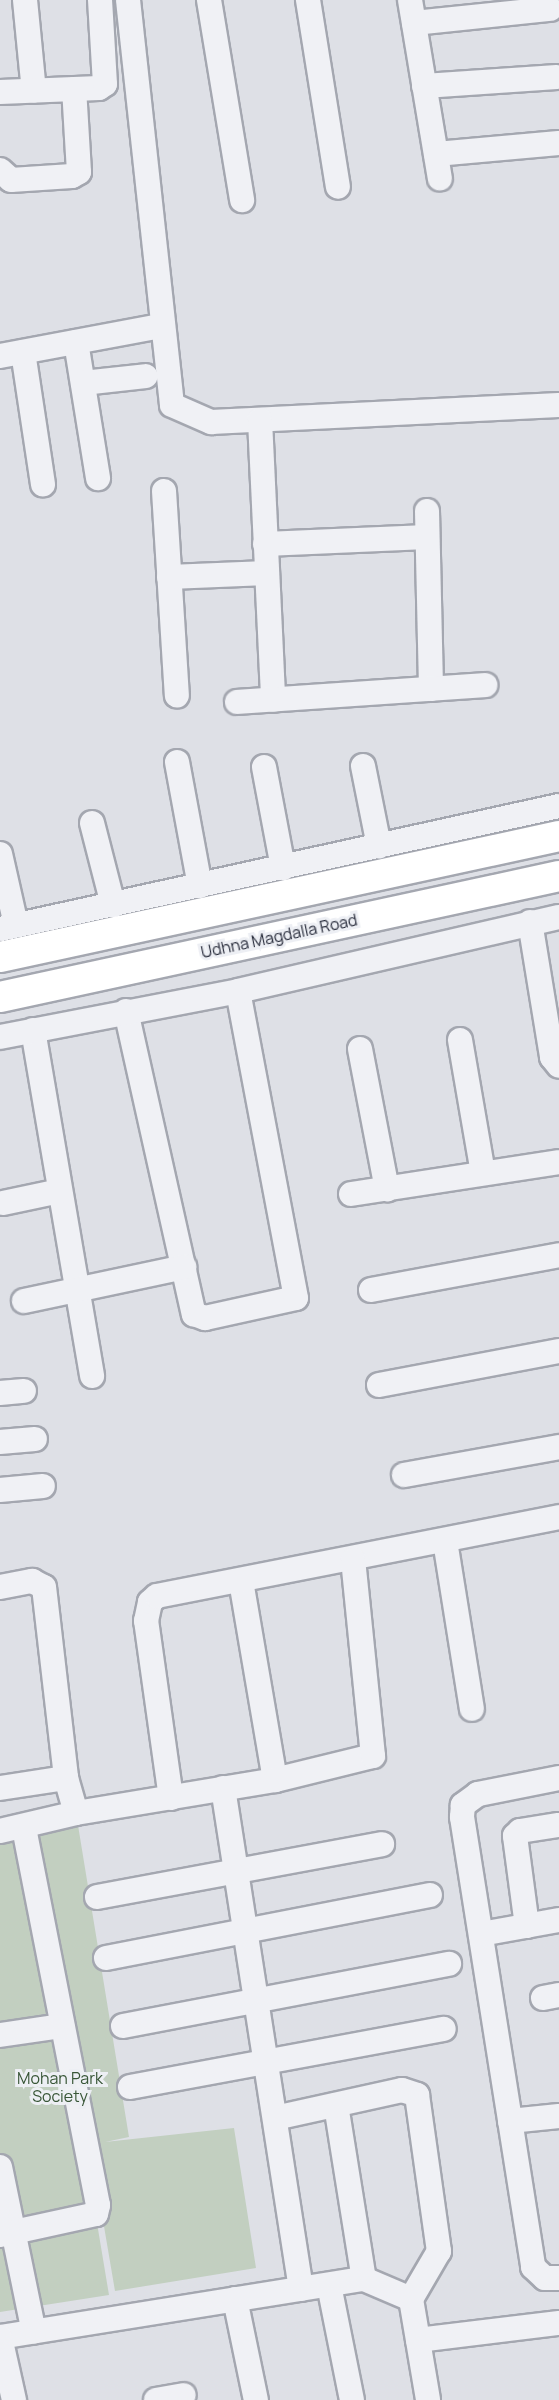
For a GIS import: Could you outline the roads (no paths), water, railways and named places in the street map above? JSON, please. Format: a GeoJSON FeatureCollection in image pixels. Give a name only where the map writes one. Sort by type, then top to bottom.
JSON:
{"type":"FeatureCollection","features":[{"type":"Feature","properties":{"kind":"main road"},"geometry":{"type":"LineString","coordinates":[[0,957],[559,836]]}},
{"type":"Feature","properties":{"kind":"main road","name":"Udhna Magdalla Road"},"geometry":{"type":"LineString","coordinates":[[0,997],[559,876]]}},
{"type":"Feature","properties":{"kind":"street"},"geometry":{"type":"LineString","coordinates":[[25,0],[33,91]]}},
{"type":"Feature","properties":{"kind":"street"},"geometry":{"type":"LineString","coordinates":[[0,92],[99,88],[107,78],[100,0]]}},
{"type":"Feature","properties":{"kind":"street"},"geometry":{"type":"LineString","coordinates":[[128,0],[161,326],[172,405],[211,422],[559,405]]}},
{"type":"Feature","properties":{"kind":"street"},"geometry":{"type":"LineString","coordinates":[[209,0],[242,200]]}},
{"type":"Feature","properties":{"kind":"street"},"geometry":{"type":"LineString","coordinates":[[309,0],[338,187]]}},
{"type":"Feature","properties":{"kind":"street"},"geometry":{"type":"LineString","coordinates":[[440,179],[412,12],[550,9]]}},
{"type":"Feature","properties":{"kind":"street"},"geometry":{"type":"LineString","coordinates":[[424,86],[557,77]]}},
{"type":"Feature","properties":{"kind":"street"},"geometry":{"type":"LineString","coordinates":[[0,170],[11,180],[72,176],[79,172],[74,89]]}},
{"type":"Feature","properties":{"kind":"street"},"geometry":{"type":"LineString","coordinates":[[436,154],[559,143]]}},
{"type":"Feature","properties":{"kind":"street"},"geometry":{"type":"LineString","coordinates":[[43,485],[11,354],[161,326]]}},
{"type":"Feature","properties":{"kind":"street"},"geometry":{"type":"LineString","coordinates":[[76,342],[98,478]]}},
{"type":"Feature","properties":{"kind":"street"},"geometry":{"type":"LineString","coordinates":[[83,383],[146,376]]}},
{"type":"Feature","properties":{"kind":"street"},"geometry":{"type":"LineString","coordinates":[[260,420],[273,700]]}},
{"type":"Feature","properties":{"kind":"street"},"geometry":{"type":"LineString","coordinates":[[164,491],[177,696]]}},
{"type":"Feature","properties":{"kind":"street"},"geometry":{"type":"LineString","coordinates":[[427,511],[431,689]]}},
{"type":"Feature","properties":{"kind":"street"},"geometry":{"type":"LineString","coordinates":[[265,544],[427,537]]}},
{"type":"Feature","properties":{"kind":"street"},"geometry":{"type":"LineString","coordinates":[[169,577],[267,573]]}},
{"type":"Feature","properties":{"kind":"street"},"geometry":{"type":"LineString","coordinates":[[237,702],[485,685]]}},
{"type":"Feature","properties":{"kind":"street"},"geometry":{"type":"LineString","coordinates":[[177,762],[200,886]]}},
{"type":"Feature","properties":{"kind":"street"},"geometry":{"type":"LineString","coordinates":[[363,766],[379,846]]}},
{"type":"Feature","properties":{"kind":"street"},"geometry":{"type":"LineString","coordinates":[[264,767],[283,868]]}},
{"type":"Feature","properties":{"kind":"street"},"geometry":{"type":"LineString","coordinates":[[0,854],[8,927],[559,806]]}},
{"type":"Feature","properties":{"kind":"street"},"geometry":{"type":"LineString","coordinates":[[93,823],[113,905]]}},
{"type":"Feature","properties":{"kind":"street"},"geometry":{"type":"LineString","coordinates":[[0,1037],[238,991],[559,917]]}},
{"type":"Feature","properties":{"kind":"street"},"geometry":{"type":"LineString","coordinates":[[530,922],[552,1057],[559,1066]]}},
{"type":"Feature","properties":{"kind":"street"},"geometry":{"type":"LineString","coordinates":[[126,1011],[184,1267],[198,1318],[296,1298],[238,991]]}},
{"type":"Feature","properties":{"kind":"street"},"geometry":{"type":"LineString","coordinates":[[33,1030],[92,1376]]}},
{"type":"Feature","properties":{"kind":"street"},"geometry":{"type":"LineString","coordinates":[[460,1040],[483,1173]]}},
{"type":"Feature","properties":{"kind":"street"},"geometry":{"type":"LineString","coordinates":[[360,1049],[387,1189]]}},
{"type":"Feature","properties":{"kind":"street"},"geometry":{"type":"LineString","coordinates":[[351,1194],[559,1162]]}},
{"type":"Feature","properties":{"kind":"street"},"geometry":{"type":"LineString","coordinates":[[3,1203],[60,1191]]}},
{"type":"Feature","properties":{"kind":"street"},"geometry":{"type":"LineString","coordinates":[[371,1290],[559,1255]]}},
{"type":"Feature","properties":{"kind":"street"},"geometry":{"type":"LineString","coordinates":[[24,1301],[184,1267]]}},
{"type":"Feature","properties":{"kind":"street"},"geometry":{"type":"LineString","coordinates":[[379,1384],[559,1351]]}},
{"type":"Feature","properties":{"kind":"street"},"geometry":{"type":"LineString","coordinates":[[0,1393],[24,1391]]}},
{"type":"Feature","properties":{"kind":"street"},"geometry":{"type":"LineString","coordinates":[[0,1442],[35,1439]]}},
{"type":"Feature","properties":{"kind":"street"},"geometry":{"type":"LineString","coordinates":[[404,1475],[559,1447]]}},
{"type":"Feature","properties":{"kind":"street"},"geometry":{"type":"LineString","coordinates":[[0,1490],[43,1486]]}},
{"type":"Feature","properties":{"kind":"street"},"geometry":{"type":"LineString","coordinates":[[171,1798],[146,1610],[157,1596],[353,1560],[559,1517]]}},
{"type":"Feature","properties":{"kind":"street"},"geometry":{"type":"LineString","coordinates":[[445,1541],[472,1709]]}},
{"type":"Feature","properties":{"kind":"street"},"geometry":{"type":"LineString","coordinates":[[0,1831],[76,1813],[275,1780],[374,1756],[353,1560]]}},
{"type":"Feature","properties":{"kind":"street"},"geometry":{"type":"LineString","coordinates":[[0,1587],[32,1581],[44,1587],[66,1778],[76,1813]]}},
{"type":"Feature","properties":{"kind":"street"},"geometry":{"type":"LineString","coordinates":[[241,1581],[275,1780]]}},
{"type":"Feature","properties":{"kind":"street"},"geometry":{"type":"LineString","coordinates":[[0,1788],[66,1778]]}},
{"type":"Feature","properties":{"kind":"street"},"geometry":{"type":"LineString","coordinates":[[559,1778],[478,1794],[463,1805],[480,1934],[533,2267],[544,2278],[559,2278]]}},
{"type":"Feature","properties":{"kind":"street"},"geometry":{"type":"LineString","coordinates":[[223,1788],[238,1872],[301,2289]]}},
{"type":"Feature","properties":{"kind":"street"},"geometry":{"type":"LineString","coordinates":[[527,1926],[515,1836],[520,1831],[559,1824]]}},
{"type":"Feature","properties":{"kind":"street"},"geometry":{"type":"LineString","coordinates":[[7,2234],[96,2214],[98,2205],[24,1827]]}},
{"type":"Feature","properties":{"kind":"street"},"geometry":{"type":"LineString","coordinates":[[97,1897],[382,1844]]}},
{"type":"Feature","properties":{"kind":"street"},"geometry":{"type":"LineString","coordinates":[[106,1958],[430,1895]]}},
{"type":"Feature","properties":{"kind":"street"},"geometry":{"type":"LineString","coordinates":[[480,1934],[559,1920]]}},
{"type":"Feature","properties":{"kind":"street"},"geometry":{"type":"LineString","coordinates":[[123,2026],[449,1964]]}},
{"type":"Feature","properties":{"kind":"street"},"geometry":{"type":"LineString","coordinates":[[0,2035],[62,2025]]}},
{"type":"Feature","properties":{"kind":"street"},"geometry":{"type":"LineString","coordinates":[[130,2087],[444,2029]]}},
{"type":"Feature","properties":{"kind":"street"},"geometry":{"type":"LineString","coordinates":[[275,2118],[402,2090],[417,2095],[421,2102],[439,2251],[411,2299],[428,2400]]}},
{"type":"Feature","properties":{"kind":"street"},"geometry":{"type":"LineString","coordinates":[[336,2105],[364,2279]]}},
{"type":"Feature","properties":{"kind":"street"},"geometry":{"type":"LineString","coordinates":[[510,2121],[559,2116]]}},
{"type":"Feature","properties":{"kind":"street"},"geometry":{"type":"LineString","coordinates":[[0,2167],[7,2234],[34,2332]]}},
{"type":"Feature","properties":{"kind":"street"},"geometry":{"type":"LineString","coordinates":[[14,2400],[0,2337],[364,2279],[411,2299]]}},
{"type":"Feature","properties":{"kind":"street"},"geometry":{"type":"LineString","coordinates":[[329,2285],[352,2400]]}},
{"type":"Feature","properties":{"kind":"street"},"geometry":{"type":"LineString","coordinates":[[235,2299],[256,2400]]}},
{"type":"Feature","properties":{"kind":"street"},"geometry":{"type":"LineString","coordinates":[[418,2340],[559,2323]]}},
{"type":"Feature","properties":{"kind":"street"},"geometry":{"type":"LineString","coordinates":[[156,2400],[184,2395]]}},
{"type":"Feature","properties":{"kind":"park label","name":"Mohan Park Society"},"geometry":{"type":"Point","coordinates":[60,2087]}}]}
